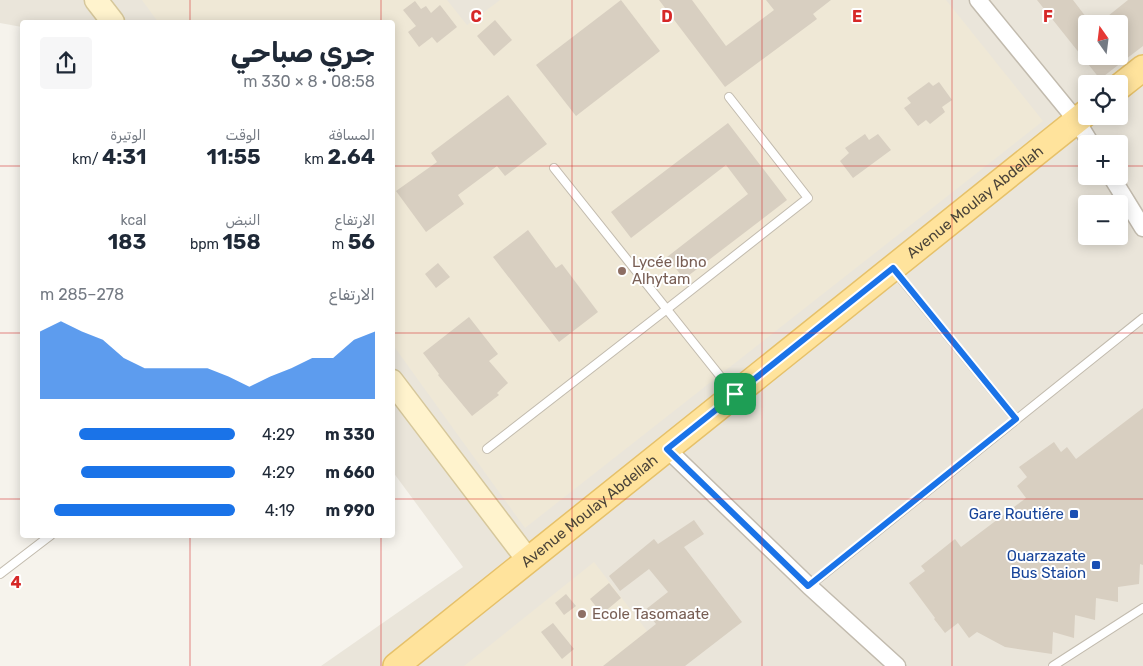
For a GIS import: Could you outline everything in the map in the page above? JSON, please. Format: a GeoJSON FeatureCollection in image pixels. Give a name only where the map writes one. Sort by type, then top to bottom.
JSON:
{"type":"FeatureCollection","features":[{"type":"Feature","properties":{"kind":"main road"},"geometry":{"type":"LineString","coordinates":[[1128,80],[1143,68]]}},
{"type":"Feature","properties":{"kind":"main road","name":"Avenue Moulay Abdellah"},"geometry":{"type":"LineString","coordinates":[[396,666],[1078,120]]}},
{"type":"Feature","properties":{"kind":"street"},"geometry":{"type":"LineString","coordinates":[[978,0],[1078,112]]}},
{"type":"Feature","properties":{"kind":"street"},"geometry":{"type":"LineString","coordinates":[[1117,185],[1143,228]]}},
{"type":"Feature","properties":{"kind":"street"},"geometry":{"type":"LineString","coordinates":[[395,385],[528,560]]}},
{"type":"Feature","properties":{"kind":"street"},"geometry":{"type":"LineString","coordinates":[[667,449],[808,586],[896,666]]}},
{"type":"Feature","properties":{"kind":"lane"},"geometry":{"type":"LineString","coordinates":[[487,449],[808,198],[729,97]]}},
{"type":"Feature","properties":{"kind":"lane"},"geometry":{"type":"LineString","coordinates":[[554,168],[735,394]]}},
{"type":"Feature","properties":{"kind":"lane"},"geometry":{"type":"LineString","coordinates":[[893,268],[1016,419]]}},
{"type":"Feature","properties":{"kind":"lane"},"geometry":{"type":"LineString","coordinates":[[808,586],[1143,318]]}},
{"type":"Feature","properties":{"kind":"lane"},"geometry":{"type":"LineString","coordinates":[[0,574],[46,538]]}},
{"type":"Feature","properties":{"kind":"lane"},"geometry":{"type":"LineString","coordinates":[[1053,666],[1143,608]]}},
{"type":"Feature","properties":{"kind":"shaded area"},"geometry":{"type":"Polygon","coordinates":[[[0,0],[1143,0],[1143,666],[321,666],[463,567],[395,475],[395,20],[20,20],[20,27],[0,23],[0,0]]]}},
{"type":"Feature","properties":{"kind":"shaded area","name":"Lycée Ibno Alhytam"},"geometry":{"type":"Polygon","coordinates":[[[142,0],[447,0],[467,25],[500,0],[946,0],[1043,121],[525,528],[395,348],[395,20],[157,20],[142,0]]]}},
{"type":"Feature","properties":{"kind":"shaded area","name":"Ecole Tasomaate"},"geometry":{"type":"Polygon","coordinates":[[[594,562],[674,666],[464,666],[594,562]]]}},
{"type":"Feature","properties":{"kind":"building"},"geometry":{"type":"Polygon","coordinates":[[[621,0],[660,51],[576,116],[536,65],[621,0]]]}},
{"type":"Feature","properties":{"kind":"building"},"geometry":{"type":"Polygon","coordinates":[[[659,0],[692,0],[726,46],[774,10],[766,0],[831,0],[813,14],[817,19],[725,87],[659,0]]]}},
{"type":"Feature","properties":{"kind":"building"},"geometry":{"type":"Polygon","coordinates":[[[1037,0],[1073,0],[1084,15],[1078,15],[1078,51],[1037,0]]]}},
{"type":"Feature","properties":{"kind":"building"},"geometry":{"type":"Polygon","coordinates":[[[1128,0],[1143,0],[1143,46],[1128,58],[1128,15],[1109,15],[1128,0]]]}},
{"type":"Feature","properties":{"kind":"building"},"geometry":{"type":"Polygon","coordinates":[[[415,1],[421,9],[426,6],[431,13],[440,5],[457,27],[437,43],[432,37],[419,47],[408,32],[416,26],[403,10],[415,1]]]}},
{"type":"Feature","properties":{"kind":"building"},"geometry":{"type":"Polygon","coordinates":[[[495,20],[512,40],[494,56],[477,36],[495,20]]]}},
{"type":"Feature","properties":{"kind":"building"},"geometry":{"type":"Polygon","coordinates":[[[1089,65],[1118,65],[1105,75],[1097,75],[1089,65]]]}},
{"type":"Feature","properties":{"kind":"building"},"geometry":{"type":"Polygon","coordinates":[[[929,82],[933,86],[939,82],[952,100],[942,107],[945,112],[930,124],[926,120],[918,126],[904,108],[911,103],[907,98],[929,82]]]}},
{"type":"Feature","properties":{"kind":"building"},"geometry":{"type":"Polygon","coordinates":[[[508,95],[547,144],[505,176],[497,166],[458,195],[464,204],[426,232],[396,191],[437,162],[431,153],[508,95]]]}},
{"type":"Feature","properties":{"kind":"building"},"geometry":{"type":"Polygon","coordinates":[[[728,123],[787,200],[684,279],[667,257],[748,194],[726,165],[631,238],[611,212],[728,123]]]}},
{"type":"Feature","properties":{"kind":"building"},"geometry":{"type":"Polygon","coordinates":[[[865,134],[869,140],[878,134],[891,150],[853,178],[840,161],[849,153],[845,148],[865,134]]]}},
{"type":"Feature","properties":{"kind":"building"},"geometry":{"type":"Polygon","coordinates":[[[528,230],[556,268],[562,264],[598,312],[559,342],[493,257],[528,230]]]}},
{"type":"Feature","properties":{"kind":"building"},"geometry":{"type":"Polygon","coordinates":[[[438,263],[450,277],[436,288],[425,274],[438,263]]]}},
{"type":"Feature","properties":{"kind":"building"},"geometry":{"type":"Polygon","coordinates":[[[469,317],[498,354],[489,361],[508,383],[497,393],[499,395],[472,416],[438,375],[423,353],[469,317]]]}},
{"type":"Feature","properties":{"kind":"building"},"geometry":{"type":"Polygon","coordinates":[[[1143,408],[1143,565],[1140,564],[1139,584],[1118,587],[1118,602],[1096,598],[1095,620],[1075,615],[1074,638],[1053,632],[1052,654],[1005,647],[977,632],[969,638],[958,623],[945,633],[909,583],[925,571],[921,566],[955,539],[961,547],[1026,498],[1017,486],[1027,477],[1019,467],[1054,442],[1061,452],[1067,447],[1076,459],[1143,408]]]}},
{"type":"Feature","properties":{"kind":"building"},"geometry":{"type":"Polygon","coordinates":[[[694,520],[704,534],[684,547],[742,622],[685,666],[603,666],[656,624],[645,610],[668,592],[649,569],[620,591],[609,576],[654,539],[658,544],[694,520]]]}},
{"type":"Feature","properties":{"kind":"building"},"geometry":{"type":"Polygon","coordinates":[[[609,583],[621,598],[602,614],[590,599],[609,583]]]}},
{"type":"Feature","properties":{"kind":"building"},"geometry":{"type":"Polygon","coordinates":[[[566,594],[576,606],[564,615],[555,603],[566,594]]]}},
{"type":"Feature","properties":{"kind":"building"},"geometry":{"type":"Polygon","coordinates":[[[553,623],[574,649],[562,659],[541,632],[553,623]]]}},
{"type":"Feature","properties":{"kind":"place","name":"Lycée Ibno Alhytam"},"geometry":{"type":"Point","coordinates":[622,271]}},
{"type":"Feature","properties":{"kind":"place","name":"Gare Routiére"},"geometry":{"type":"Point","coordinates":[1074,514]}},
{"type":"Feature","properties":{"kind":"place","name":"Ouarzazate Bus Staion"},"geometry":{"type":"Point","coordinates":[1096,565]}},
{"type":"Feature","properties":{"kind":"place","name":"Ecole Tasomaate"},"geometry":{"type":"Point","coordinates":[582,614]}},
{"type":"Feature","properties":{"kind":"route"},"geometry":{"type":"LineString","coordinates":[[893,268],[1016,419],[808,586],[667,449],[735,394],[893,268]]}}]}
